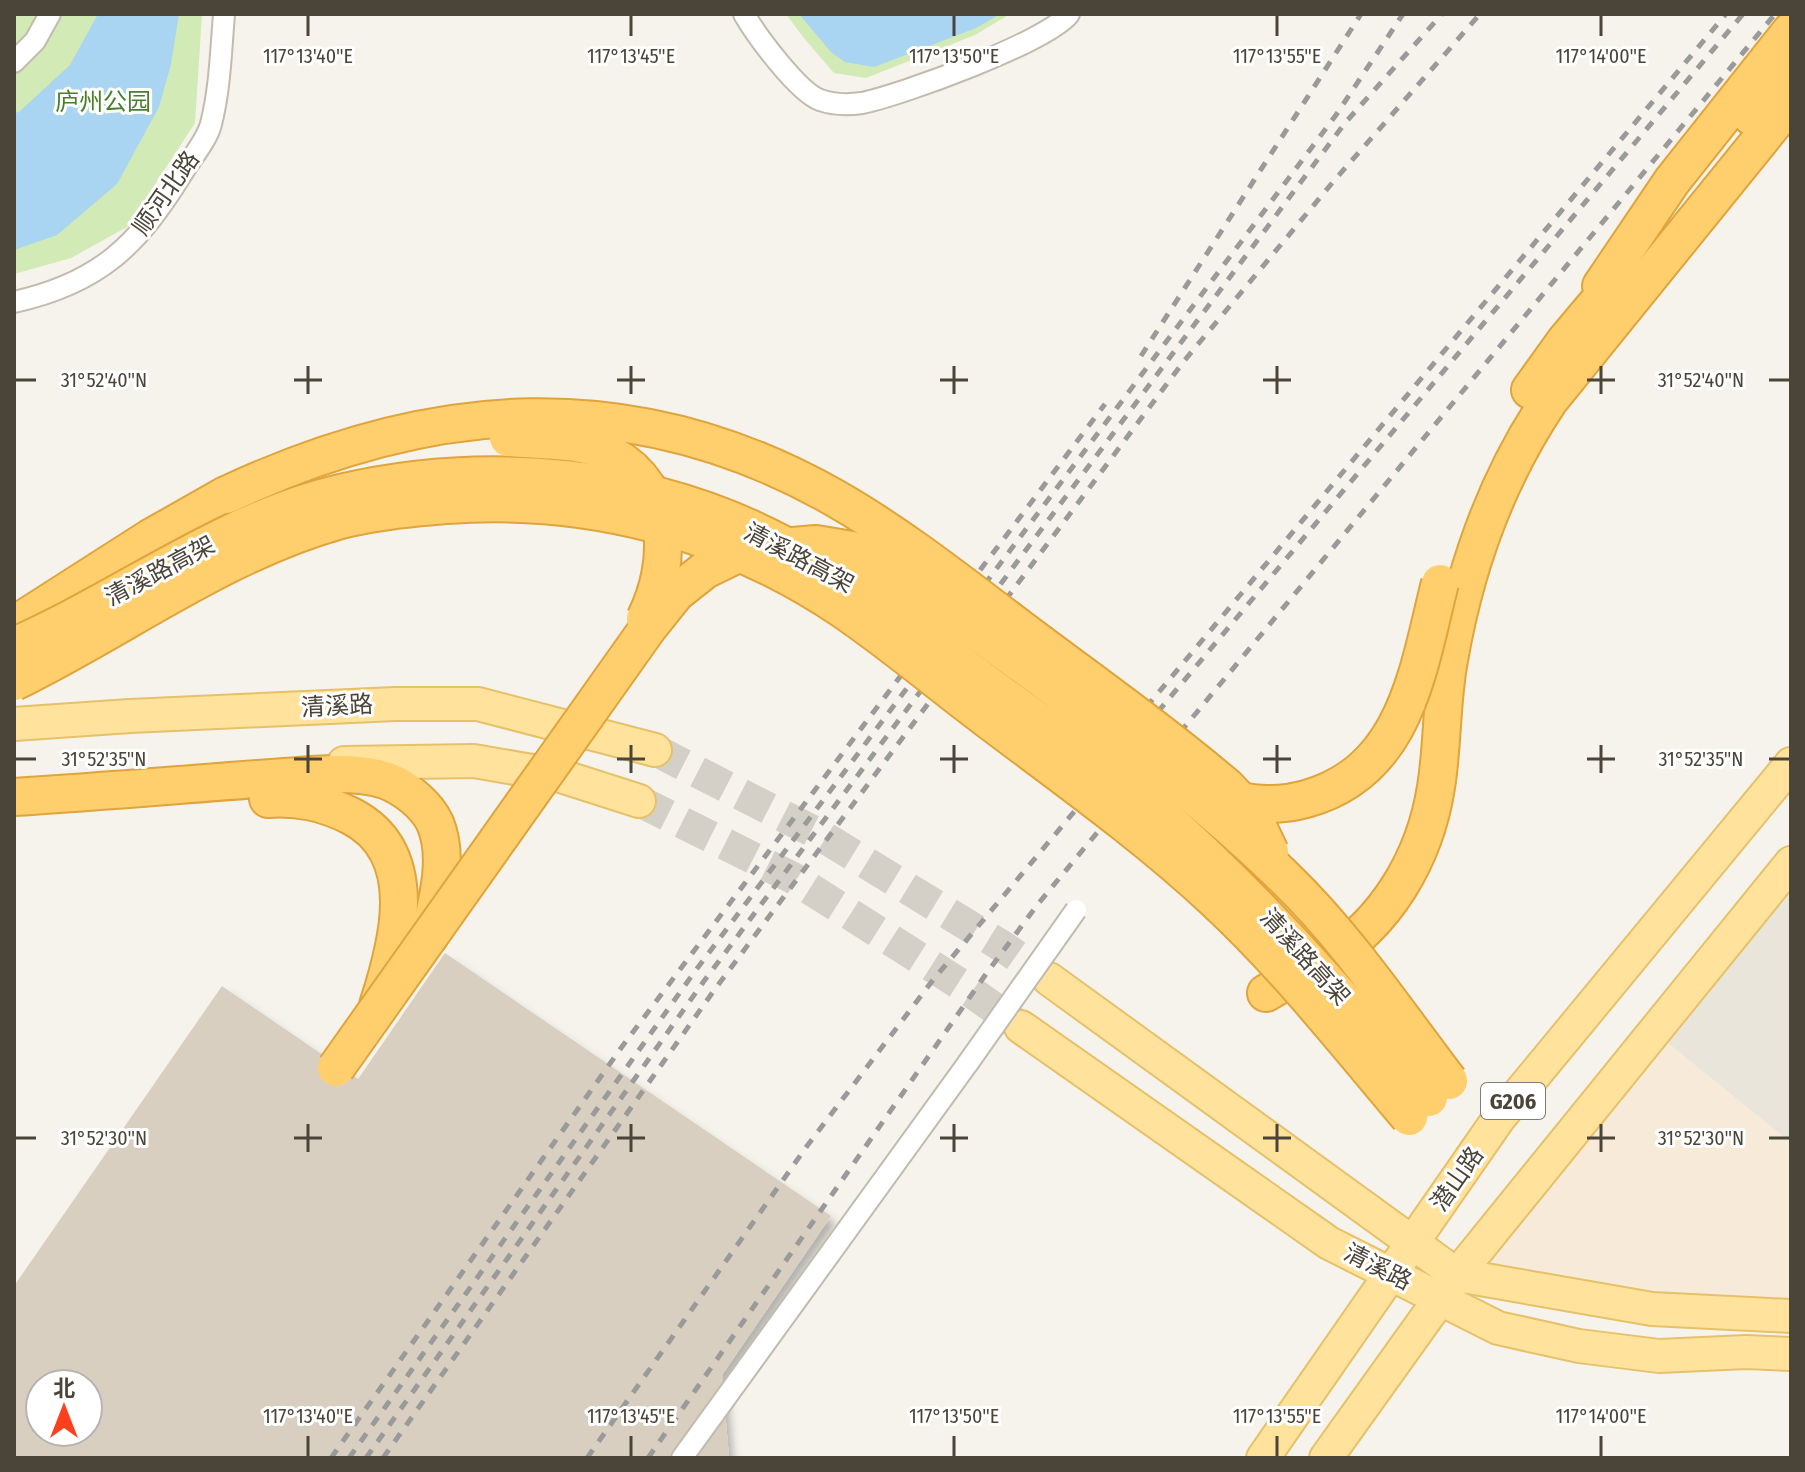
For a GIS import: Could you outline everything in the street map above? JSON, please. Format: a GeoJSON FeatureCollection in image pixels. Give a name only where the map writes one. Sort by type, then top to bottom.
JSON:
{"type":"FeatureCollection","features":[{"type":"Feature","properties":{"kind":"highway"},"geometry":{"type":"LineString","coordinates":[[14,625],[150,538],[226,495],[285,467],[350,446],[435,425],[507,416],[577,417],[680,434],[784,473],[834,497],[916,550],[1199,763],[1251,812],[1277,869],[1278,900],[1259,982],[1327,960],[1366,929],[1390,901],[1408,872],[1431,815],[1450,651],[1464,584],[1482,530],[1522,440],[1549,401],[1672,181],[1791,31]]}},
{"type":"Feature","properties":{"kind":"highway"},"geometry":{"type":"LineString","coordinates":[[1578,346],[1791,68]]}},
{"type":"Feature","properties":{"kind":"highway"},"geometry":{"type":"LineString","coordinates":[[1578,346],[1791,102]]}},
{"type":"Feature","properties":{"kind":"highway"},"geometry":{"type":"LineString","coordinates":[[1161,769],[1233,799],[1262,804],[1293,802],[1318,796],[1339,786],[1383,750],[1408,703],[1440,583],[1460,523],[1479,478],[1527,395],[1578,346],[1726,218],[1791,138]]}},
{"type":"Feature","properties":{"kind":"highway"},"geometry":{"type":"LineString","coordinates":[[350,446],[437,438],[508,438],[582,444],[611,454],[635,470],[652,492],[661,514],[665,540],[663,565],[648,614],[619,668],[336,1068],[676,593],[705,570],[746,550],[816,544],[852,550],[896,573],[1161,769],[1241,836],[1289,881],[1330,928],[1429,1099]]}},
{"type":"Feature","properties":{"kind":"highway","name":"清溪路高架"},"geometry":{"type":"LineString","coordinates":[[14,646],[60,626],[199,548],[266,517],[338,494],[392,484],[486,475],[548,477],[631,490],[707,512],[779,542],[855,587],[1143,798],[1236,883],[1301,950],[1429,1099]]}},
{"type":"Feature","properties":{"kind":"highway","name":"清溪路高架"},"geometry":{"type":"LineString","coordinates":[[14,682],[73,653],[212,572],[275,543],[342,520],[400,508],[489,502],[546,504],[600,511],[662,526],[700,538],[771,568],[841,608],[1124,823],[1215,900],[1281,968],[1429,1099]]}},
{"type":"Feature","properties":{"kind":"highway"},"geometry":{"type":"LineString","coordinates":[[21,793],[288,777],[355,775],[383,779],[412,796],[435,823],[440,848],[440,888],[429,937]]}},
{"type":"Feature","properties":{"kind":"highway"},"geometry":{"type":"LineString","coordinates":[[21,793],[184,802],[289,798],[314,801],[357,819],[375,834],[388,851],[399,891],[397,934],[376,1012]]}},
{"type":"Feature","properties":{"kind":"main road","name":"清溪路"},"geometry":{"type":"LineString","coordinates":[[14,724],[364,705],[478,704],[655,750]]}},
{"type":"Feature","properties":{"kind":"main road"},"geometry":{"type":"LineString","coordinates":[[21,793],[316,764],[474,761],[561,776],[639,801]]}},
{"type":"Feature","properties":{"kind":"main road","name":"潜山路"},"geometry":{"type":"LineString","coordinates":[[1263,1458],[1499,1118],[1791,764]]}},
{"type":"Feature","properties":{"kind":"main road","name":"G206"},"geometry":{"type":"LineString","coordinates":[[1326,1458],[1448,1287],[1791,863]]}},
{"type":"Feature","properties":{"kind":"main road","name":"清溪路"},"geometry":{"type":"LineString","coordinates":[[1049,979],[1413,1243],[1448,1287],[1498,1328],[1579,1346],[1659,1356],[1746,1352],[1791,1354]]}},
{"type":"Feature","properties":{"kind":"main road","name":"清溪路"},"geometry":{"type":"LineString","coordinates":[[1021,1027],[1329,1243],[1391,1274],[1448,1287],[1652,1309],[1791,1316]]}},
{"type":"Feature","properties":{"kind":"street"},"geometry":{"type":"LineString","coordinates":[[14,62],[35,41],[50,14]]}},
{"type":"Feature","properties":{"kind":"street","name":"顺河北路"},"geometry":{"type":"LineString","coordinates":[[14,302],[40,296],[84,279],[127,249],[167,197],[211,127],[224,14]]}},
{"type":"Feature","properties":{"kind":"street"},"geometry":{"type":"LineString","coordinates":[[744,14],[777,61],[816,99],[841,105],[862,103],[917,87],[1037,37],[1069,14]]}},
{"type":"Feature","properties":{"kind":"street"},"geometry":{"type":"LineString","coordinates":[[682,1458],[1076,910]]}},
{"type":"Feature","properties":{"kind":"shaded area"},"geometry":{"type":"Polygon","coordinates":[[[1791,863],[1791,1143],[1654,1032],[1791,863]]]}},
{"type":"Feature","properties":{"kind":"shaded area"},"geometry":{"type":"Polygon","coordinates":[[[1654,1032],[1791,1143],[1791,1316],[1457,1275],[1654,1032]]]}},
{"type":"Feature","properties":{"kind":"green space","name":"庐州公园"},"geometry":{"type":"Polygon","coordinates":[[[14,14],[202,14],[195,123],[127,227],[71,258],[14,274],[14,14]]]}},
{"type":"Feature","properties":{"kind":"green space"},"geometry":{"type":"Polygon","coordinates":[[[786,14],[1010,14],[975,35],[866,78],[834,73],[786,14]]]}},
{"type":"Feature","properties":{"kind":"water","name":"庐州公园"},"geometry":{"type":"Polygon","coordinates":[[[98,14],[179,14],[171,64],[159,107],[117,184],[57,235],[14,250],[14,113],[19,112],[70,65],[98,14]]]}},
{"type":"Feature","properties":{"kind":"water"},"geometry":{"type":"Polygon","coordinates":[[[799,14],[1000,14],[976,28],[874,67],[845,62],[831,52],[799,14]]]}},
{"type":"Feature","properties":{"kind":"building"},"geometry":{"type":"Polygon","coordinates":[[[445,953],[831,1216],[722,1375],[729,1458],[14,1458],[14,1286],[222,986],[358,1079],[445,953]]]}},
{"type":"Feature","properties":{"kind":"tunnel"},"geometry":{"type":"LineString","coordinates":[[655,750],[822,836],[1005,948],[1049,979]]}},
{"type":"Feature","properties":{"kind":"tunnel"},"geometry":{"type":"LineString","coordinates":[[639,801],[793,878],[960,984],[1021,1027]]}},
{"type":"Feature","properties":{"kind":"railway"},"geometry":{"type":"LineString","coordinates":[[1141,356],[1361,14]]}},
{"type":"Feature","properties":{"kind":"railway"},"geometry":{"type":"LineString","coordinates":[[349,1458],[693,974],[1336,115],[1403,14]]}},
{"type":"Feature","properties":{"kind":"railway"},"geometry":{"type":"LineString","coordinates":[[366,1458],[704,981],[1345,123],[1442,14]]}},
{"type":"Feature","properties":{"kind":"railway"},"geometry":{"type":"LineString","coordinates":[[383,1458],[715,989],[1184,361],[1333,182],[1480,14]]}},
{"type":"Feature","properties":{"kind":"railway"},"geometry":{"type":"LineString","coordinates":[[1082,784],[1726,14]]}},
{"type":"Feature","properties":{"kind":"railway"},"geometry":{"type":"LineString","coordinates":[[587,1458],[807,1146],[933,980],[1743,14]]}},
{"type":"Feature","properties":{"kind":"railway"},"geometry":{"type":"LineString","coordinates":[[648,1458],[1038,904],[1775,14]]}},
{"type":"Feature","properties":{"kind":"railway"},"geometry":{"type":"LineString","coordinates":[[331,1458],[621,1048],[1105,404]]}}]}
